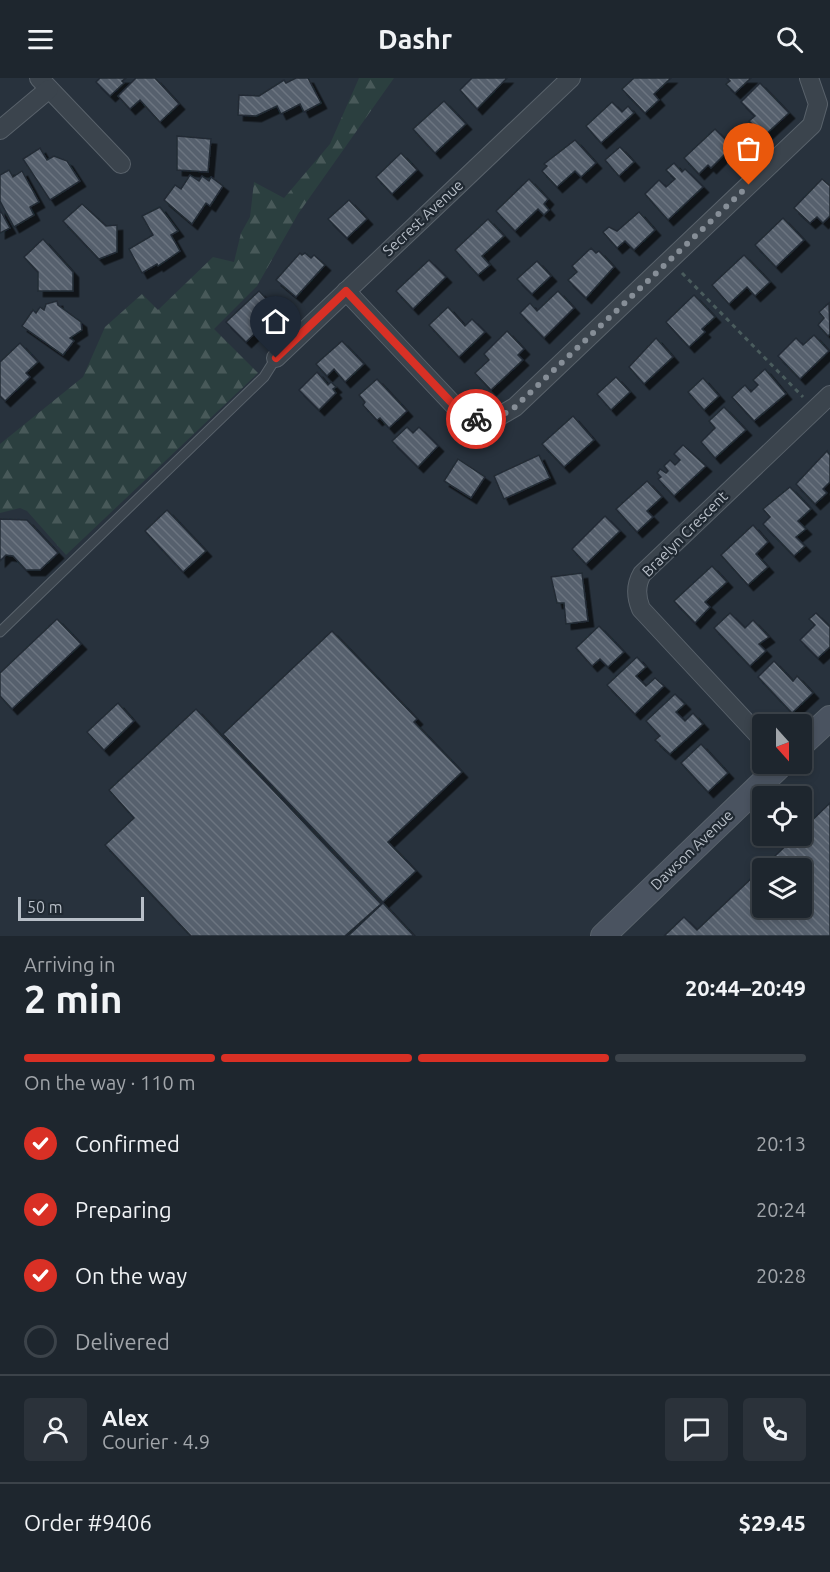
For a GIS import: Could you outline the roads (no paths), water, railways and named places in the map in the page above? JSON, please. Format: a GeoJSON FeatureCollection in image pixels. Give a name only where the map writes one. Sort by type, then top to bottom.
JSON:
{"type":"FeatureCollection","features":[{"type":"Feature","properties":{"kind":"street","name":"Secrest Avenue"},"geometry":{"type":"LineString","coordinates":[[276,358],[571,78]]}},
{"type":"Feature","properties":{"kind":"street"},"geometry":{"type":"LineString","coordinates":[[346,291],[465,417],[491,422],[515,407],[812,125],[818,104],[809,78]]}},
{"type":"Feature","properties":{"kind":"street"},"geometry":{"type":"LineString","coordinates":[[0,130],[44,83],[121,164]]}},
{"type":"Feature","properties":{"kind":"street","name":"Braelyn Crescent"},"geometry":{"type":"LineString","coordinates":[[752,728],[641,609],[637,593],[638,582],[642,574],[830,395]]}},
{"type":"Feature","properties":{"kind":"street"},"geometry":{"type":"LineString","coordinates":[[812,735],[830,718]]}},
{"type":"Feature","properties":{"kind":"street","name":"Dawson Avenue"},"geometry":{"type":"LineString","coordinates":[[603,936],[772,774]]}},
{"type":"Feature","properties":{"kind":"lane"},"geometry":{"type":"LineString","coordinates":[[0,632],[264,377],[276,358]]}}]}
